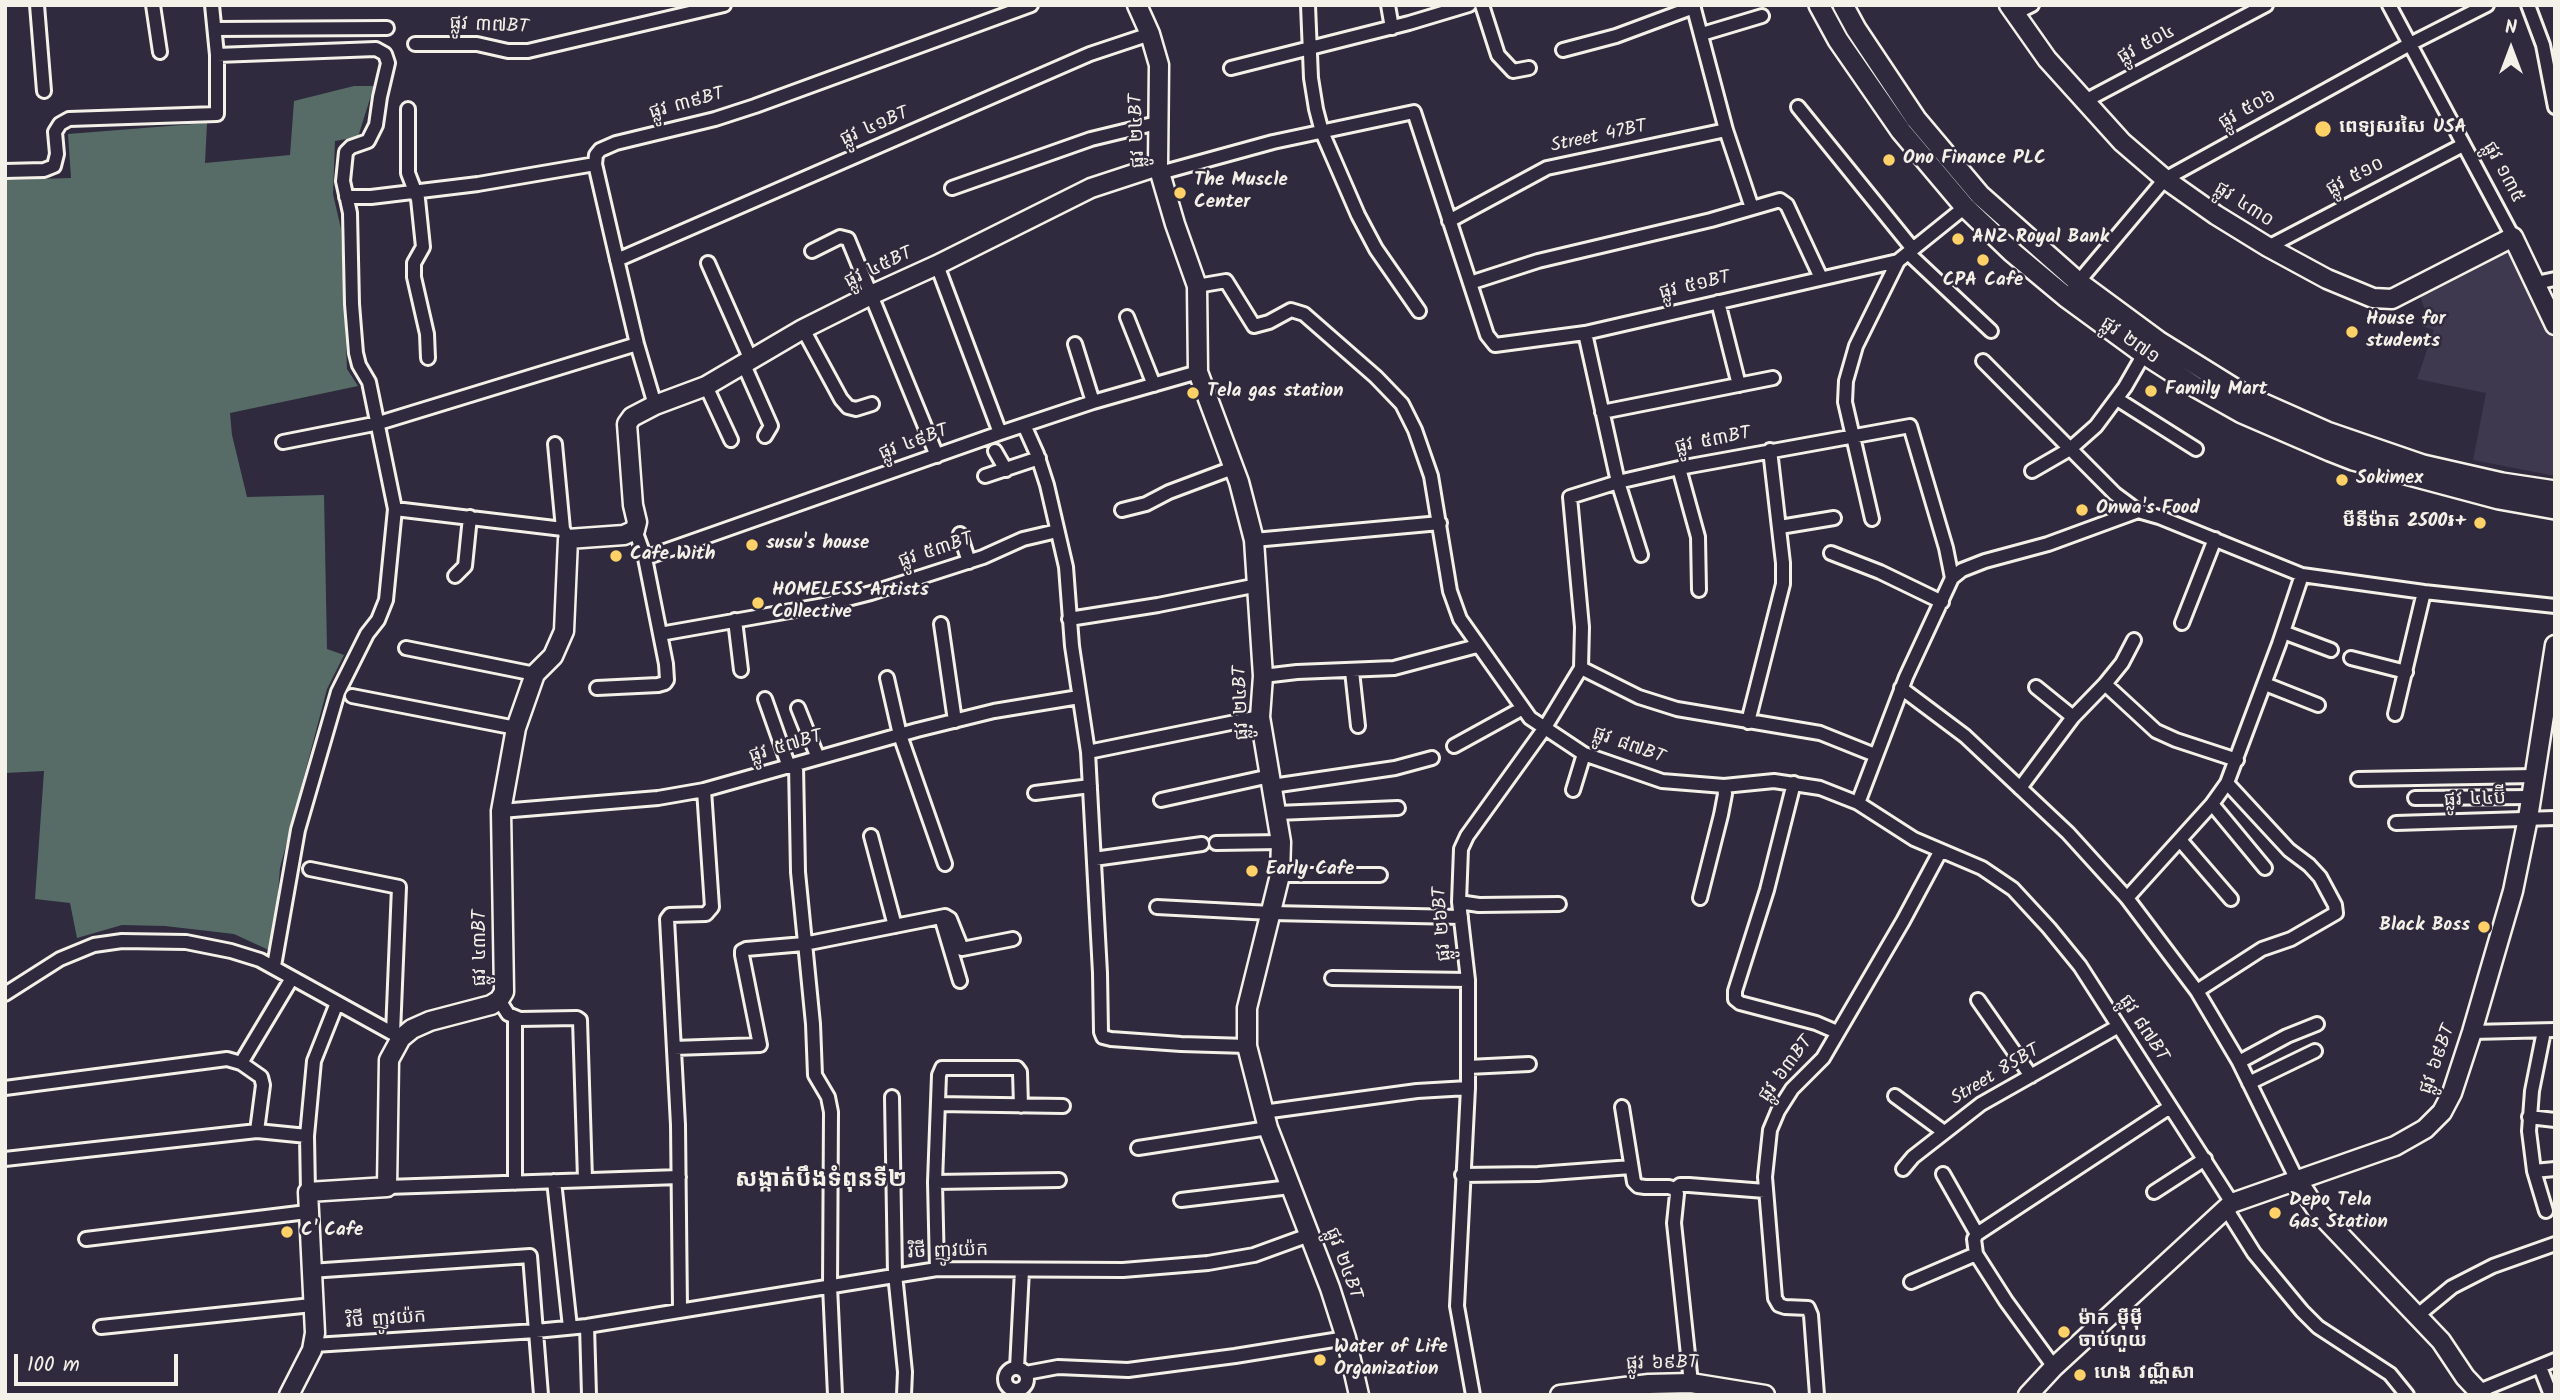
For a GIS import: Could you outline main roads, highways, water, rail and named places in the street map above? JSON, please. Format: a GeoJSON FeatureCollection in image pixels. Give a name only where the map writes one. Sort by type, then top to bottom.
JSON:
{"type":"FeatureCollection","features":[{"type":"Feature","properties":{"kind":"main road","name":"ផ្លូវ ២៧១"},"geometry":{"type":"LineString","coordinates":[[1819,5],[1838,40],[1900,131],[1965,207],[2012,252],[2248,397],[2327,432],[2423,465],[2502,483],[2555,491]]}},
{"type":"Feature","properties":{"kind":"main road","name":"ផ្លូវ ២៧១"},"geometry":{"type":"LineString","coordinates":[[1843,5],[1916,119],[1972,186],[2027,239],[2072,290],[2144,354],[2242,413],[2353,460],[2499,499],[2555,509]]}},
{"type":"Feature","properties":{"kind":"place","name":"ពេទ្យសរសៃ USA"},"geometry":{"type":"Point","coordinates":[2323,129]}},
{"type":"Feature","properties":{"kind":"place","name":"Ono Finance PLC"},"geometry":{"type":"Point","coordinates":[1889,160]}},
{"type":"Feature","properties":{"kind":"place","name":"The Muscle Center"},"geometry":{"type":"Point","coordinates":[1180,193]}},
{"type":"Feature","properties":{"kind":"place","name":"ANZ Royal Bank"},"geometry":{"type":"Point","coordinates":[1958,239]}},
{"type":"Feature","properties":{"kind":"place","name":"CPA Cafe"},"geometry":{"type":"Point","coordinates":[1983,260]}},
{"type":"Feature","properties":{"kind":"place","name":"House for students"},"geometry":{"type":"Point","coordinates":[2352,332]}},
{"type":"Feature","properties":{"kind":"place","name":"Family Mart"},"geometry":{"type":"Point","coordinates":[2151,391]}},
{"type":"Feature","properties":{"kind":"place","name":"Tela gas station"},"geometry":{"type":"Point","coordinates":[1193,393]}},
{"type":"Feature","properties":{"kind":"place","name":"Sokimex"},"geometry":{"type":"Point","coordinates":[2342,480]}},
{"type":"Feature","properties":{"kind":"place","name":"Onwa's Food"},"geometry":{"type":"Point","coordinates":[2082,510]}},
{"type":"Feature","properties":{"kind":"place","name":"មីនីម៉ាត 2500៛+"},"geometry":{"type":"Point","coordinates":[2480,523]}},
{"type":"Feature","properties":{"kind":"place","name":"susu's house"},"geometry":{"type":"Point","coordinates":[752,545]}},
{"type":"Feature","properties":{"kind":"place","name":"Cafe With"},"geometry":{"type":"Point","coordinates":[616,556]}},
{"type":"Feature","properties":{"kind":"place","name":"HOMELESS Artists Collective"},"geometry":{"type":"Point","coordinates":[758,603]}},
{"type":"Feature","properties":{"kind":"place","name":"Early Cafe"},"geometry":{"type":"Point","coordinates":[1252,871]}},
{"type":"Feature","properties":{"kind":"place","name":"Black Boss"},"geometry":{"type":"Point","coordinates":[2484,927]}},
{"type":"Feature","properties":{"kind":"place","name":"Depo Tela Gas Station"},"geometry":{"type":"Point","coordinates":[2275,1213]}},
{"type":"Feature","properties":{"kind":"place","name":"C' Cafe"},"geometry":{"type":"Point","coordinates":[287,1232]}},
{"type":"Feature","properties":{"kind":"place","name":"ម៉ាក ម៉ីម៉ី ចាប់ហួយ"},"geometry":{"type":"Point","coordinates":[2064,1332]}},
{"type":"Feature","properties":{"kind":"place","name":"Water of Life Organization"},"geometry":{"type":"Point","coordinates":[1320,1360]}},
{"type":"Feature","properties":{"kind":"place","name":"ហេង វណ្ណីសា"},"geometry":{"type":"Point","coordinates":[2080,1375]}},
{"type":"Feature","properties":{"kind":"district","name":"សង្កាត់បឹងទំពុនទី២"},"geometry":{"type":"Point","coordinates":[821,1182]}}]}
